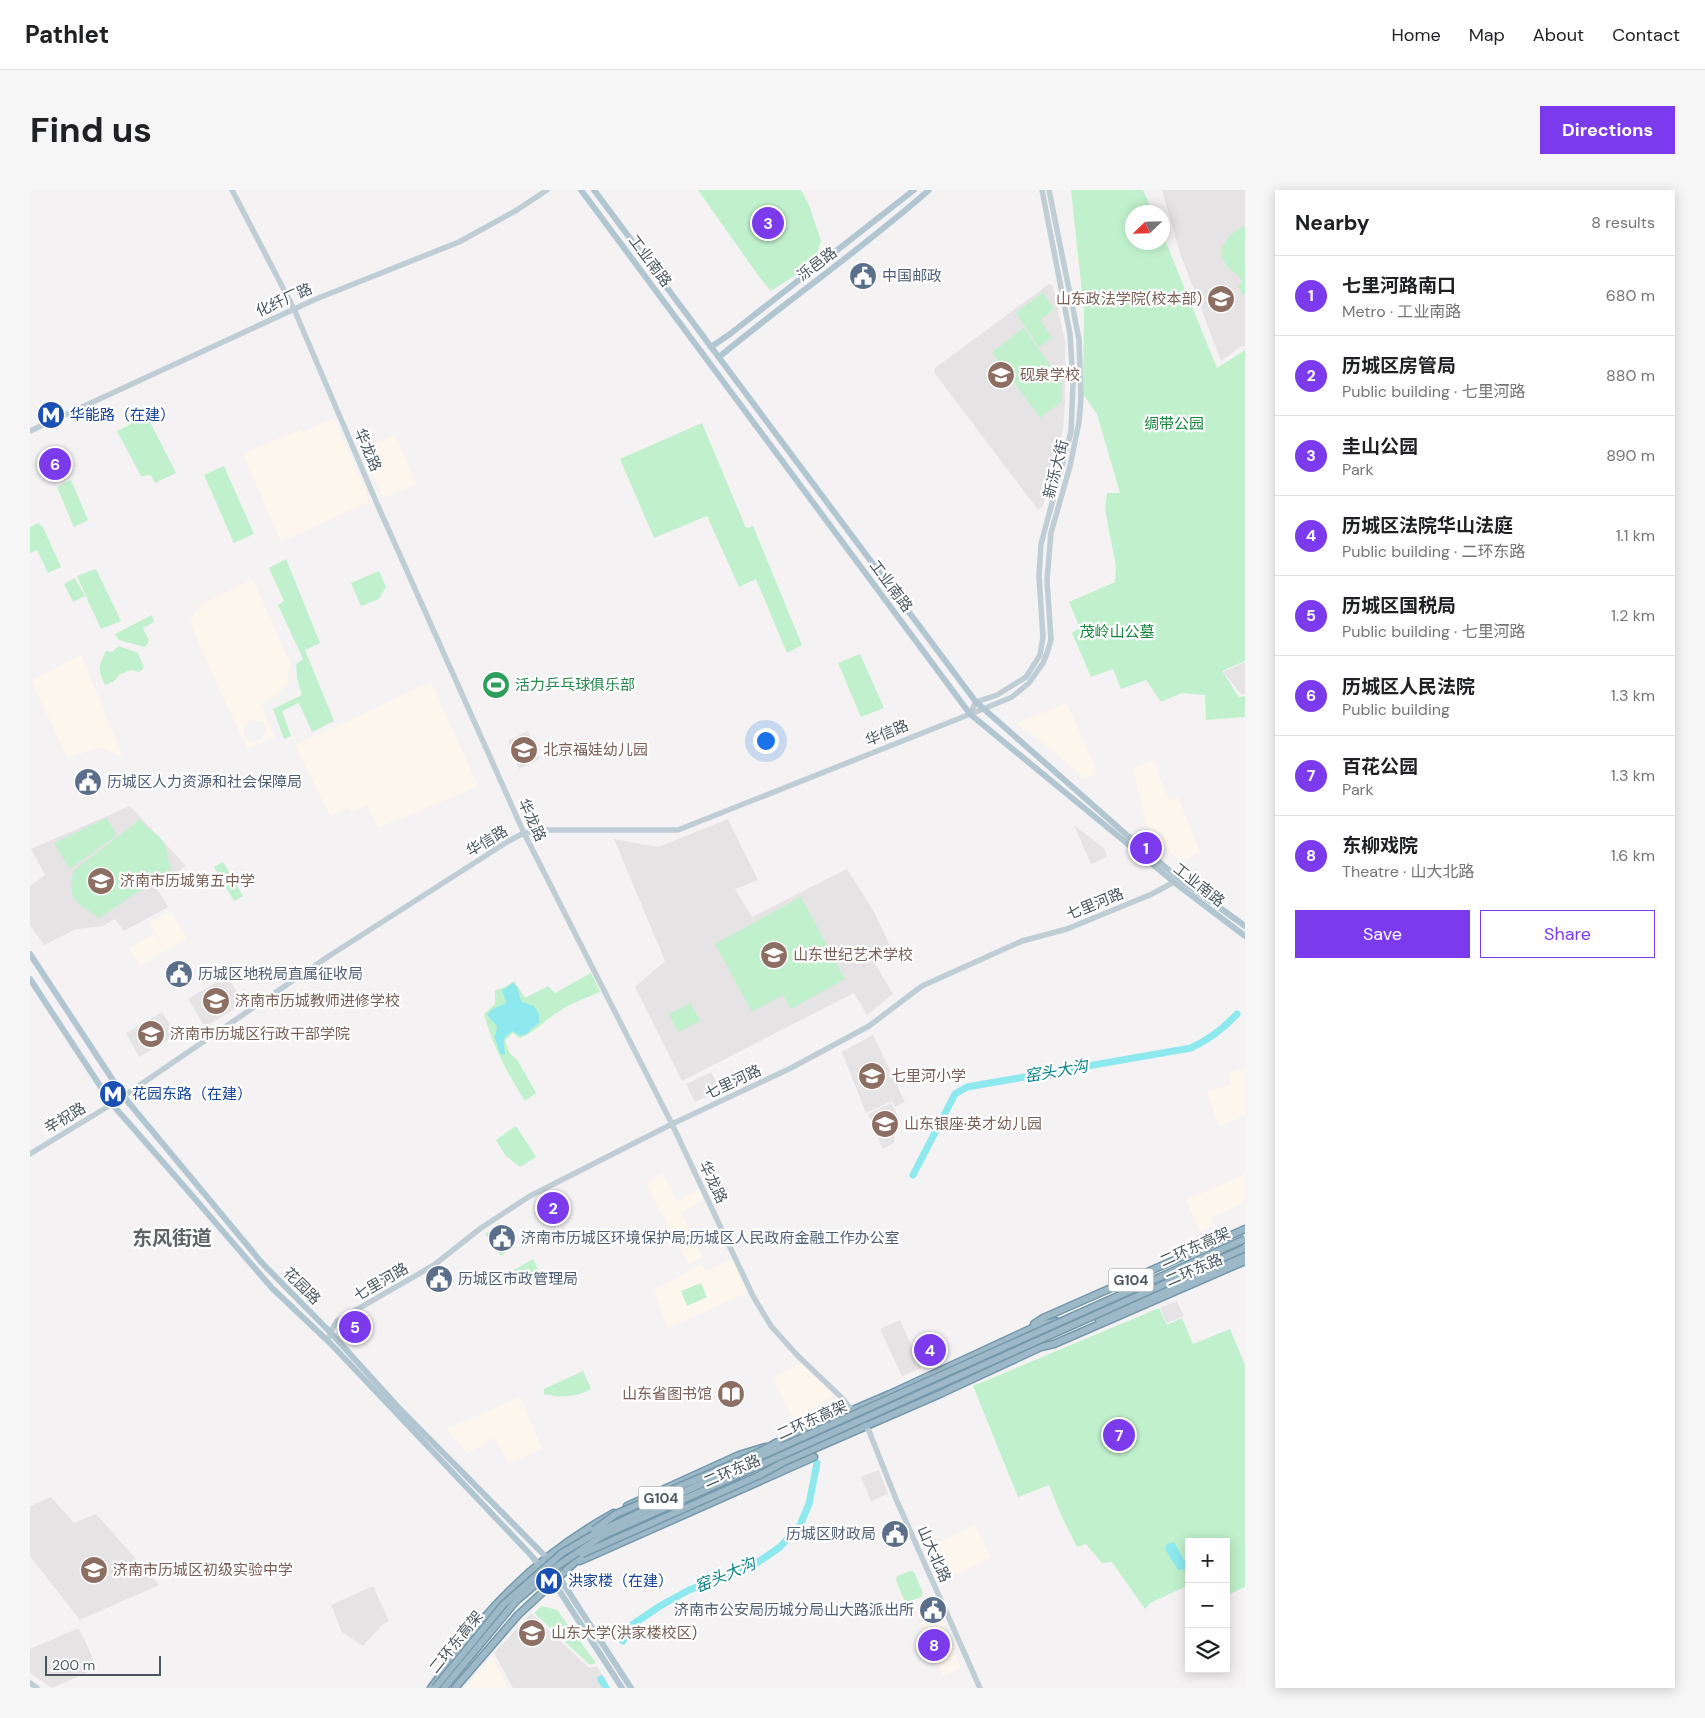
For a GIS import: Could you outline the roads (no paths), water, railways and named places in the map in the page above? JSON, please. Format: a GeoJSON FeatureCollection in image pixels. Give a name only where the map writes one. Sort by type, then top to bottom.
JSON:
{"type":"FeatureCollection","features":[{"type":"Feature","properties":{"kind":"highway","name":"二环东路"},"geometry":{"type":"LineString","coordinates":[[1020,1334],[1043,1318],[1244,1233]]}},
{"type":"Feature","properties":{"kind":"highway","name":"二环东路"},"geometry":{"type":"LineString","coordinates":[[431,1688],[483,1619],[537,1564],[615,1518],[763,1452],[778,1442],[899,1390],[1244,1233]]}},
{"type":"Feature","properties":{"kind":"highway","name":"二环东高架"},"geometry":{"type":"LineString","coordinates":[[435,1688],[503,1605],[562,1553],[610,1525],[1244,1233]]}},
{"type":"Feature","properties":{"kind":"highway","name":"二环东高架"},"geometry":{"type":"LineString","coordinates":[[444,1688],[516,1601],[565,1561],[602,1536],[1245,1251]]}},
{"type":"Feature","properties":{"kind":"highway"},"geometry":{"type":"LineString","coordinates":[[1041,1347],[1245,1251]]}},
{"type":"Feature","properties":{"kind":"highway","name":"二环东路"},"geometry":{"type":"LineString","coordinates":[[574,1563],[812,1454],[828,1443],[866,1428],[1041,1347],[1054,1344],[1245,1261]]}},
{"type":"Feature","properties":{"kind":"highway"},"geometry":{"type":"LineString","coordinates":[[582,1541],[616,1514],[778,1442]]}},
{"type":"Feature","properties":{"kind":"highway","name":"二环东路"},"geometry":{"type":"LineString","coordinates":[[454,1688],[518,1614],[588,1550],[625,1530],[782,1463],[812,1454]]}},
{"type":"Feature","properties":{"kind":"highway"},"geometry":{"type":"LineString","coordinates":[[565,1561],[760,1475],[782,1463]]}},
{"type":"Feature","properties":{"kind":"main road","name":"华龙路"},"geometry":{"type":"LineString","coordinates":[[232,190],[294,309],[378,506],[524,834],[672,1124],[753,1296],[768,1322],[797,1355],[842,1398],[866,1428]]}},
{"type":"Feature","properties":{"kind":"main road","name":"化纤厂路"},"geometry":{"type":"LineString","coordinates":[[30,431],[294,309],[459,242],[517,210],[547,190]]}},
{"type":"Feature","properties":{"kind":"main road","name":"工业南路"},"geometry":{"type":"LineString","coordinates":[[581,190],[970,714],[1174,882],[1245,936]]}},
{"type":"Feature","properties":{"kind":"main road","name":"工业南路"},"geometry":{"type":"LineString","coordinates":[[594,190],[976,702],[1137,844],[1180,879],[1245,926]]}},
{"type":"Feature","properties":{"kind":"main road","name":"泺邑路"},"geometry":{"type":"LineString","coordinates":[[711,346],[730,334],[914,190]]}},
{"type":"Feature","properties":{"kind":"main road","name":"泺邑路"},"geometry":{"type":"LineString","coordinates":[[719,357],[776,310],[895,220],[929,190]]}},
{"type":"Feature","properties":{"kind":"main road","name":"新泺大街"},"geometry":{"type":"LineString","coordinates":[[976,702],[997,695],[1026,678],[1040,655],[1043,637],[1039,576],[1041,544],[1071,432],[1073,384],[1070,334],[1042,190]]}},
{"type":"Feature","properties":{"kind":"main road","name":"新泺大街"},"geometry":{"type":"LineString","coordinates":[[970,714],[1012,697],[1029,683],[1043,663],[1051,640],[1047,580],[1051,533],[1070,466],[1079,422],[1081,398],[1079,339],[1049,190]]}},
{"type":"Feature","properties":{"kind":"main road"},"geometry":{"type":"LineString","coordinates":[[970,714],[976,702]]}},
{"type":"Feature","properties":{"kind":"main road","name":"华信路"},"geometry":{"type":"LineString","coordinates":[[112,1104],[329,956],[507,842],[524,834],[543,830],[678,830],[970,714]]}},
{"type":"Feature","properties":{"kind":"main road","name":"七里河路"},"geometry":{"type":"LineString","coordinates":[[330,1332],[337,1321],[434,1264],[481,1228],[530,1196],[672,1124],[791,1068],[869,1026],[922,986],[1022,942],[1067,929],[1152,894],[1174,882]]}},
{"type":"Feature","properties":{"kind":"main road","name":"花园路"},"geometry":{"type":"LineString","coordinates":[[30,954],[124,1096],[262,1263],[330,1332],[399,1408],[546,1557],[622,1688]]}},
{"type":"Feature","properties":{"kind":"main road","name":"花园路"},"geometry":{"type":"LineString","coordinates":[[30,979],[112,1104],[272,1288],[330,1343],[529,1553],[578,1613],[631,1688]]}},
{"type":"Feature","properties":{"kind":"main road","name":"辛祝路"},"geometry":{"type":"LineString","coordinates":[[30,1154],[112,1104]]}},
{"type":"Feature","properties":{"kind":"main road"},"geometry":{"type":"LineString","coordinates":[[330,1332],[330,1343]]}},
{"type":"Feature","properties":{"kind":"main road","name":"山大北路"},"geometry":{"type":"LineString","coordinates":[[866,1428],[979,1688]]}},
{"type":"Feature","properties":{"kind":"main road"},"geometry":{"type":"LineString","coordinates":[[30,1683],[37,1688]]}},
{"type":"Feature","properties":{"kind":"water"},"geometry":{"type":"Polygon","coordinates":[[[513,983],[522,1002],[534,1006],[539,1014],[539,1023],[528,1033],[520,1036],[513,1031],[506,1036],[504,1039],[505,1054],[501,1055],[494,1036],[497,1026],[487,1015],[495,1008],[505,1004],[506,1001],[502,990],[513,983]]]}},
{"type":"Feature","properties":{"kind":"water"},"geometry":{"type":"Polygon","coordinates":[[[1174,1542],[1185,1562],[1185,1569],[1178,1570],[1165,1549],[1167,1544],[1174,1542]]]}},
{"type":"Feature","properties":{"kind":"waterway","name":"窑头大沟"},"geometry":{"type":"LineString","coordinates":[[913,1175],[955,1094],[967,1087],[1191,1048],[1216,1033],[1237,1014]]}},
{"type":"Feature","properties":{"kind":"waterway","name":"窑头大沟"},"geometry":{"type":"LineString","coordinates":[[623,1641],[629,1627],[660,1606],[689,1590],[751,1567],[780,1547],[800,1525],[809,1504],[817,1463]]}},
{"type":"Feature","properties":{"kind":"waterway","name":"窑头大沟"},"geometry":{"type":"LineString","coordinates":[[601,1679],[606,1688]]}},
{"type":"Feature","properties":{"kind":"place","name":"圭山公园"},"geometry":{"type":"Point","coordinates":[768,223]}},
{"type":"Feature","properties":{"kind":"place","name":"中国邮政"},"geometry":{"type":"Point","coordinates":[863,276]}},
{"type":"Feature","properties":{"kind":"place","name":"山东政法学院(校本部)"},"geometry":{"type":"Point","coordinates":[1221,299]}},
{"type":"Feature","properties":{"kind":"place","name":"砚泉学校"},"geometry":{"type":"Point","coordinates":[1001,375]}},
{"type":"Feature","properties":{"kind":"place","name":"华能路（在建）"},"geometry":{"type":"Point","coordinates":[51,415]}},
{"type":"Feature","properties":{"kind":"place","name":"历城区人民法院"},"geometry":{"type":"Point","coordinates":[55,464]}},
{"type":"Feature","properties":{"kind":"place","name":"活力乒乓球俱乐部"},"geometry":{"type":"Point","coordinates":[496,685]}},
{"type":"Feature","properties":{"kind":"place","name":"北京福娃幼儿园"},"geometry":{"type":"Point","coordinates":[524,750]}},
{"type":"Feature","properties":{"kind":"place","name":"历城区人力资源和社会保障局"},"geometry":{"type":"Point","coordinates":[88,782]}},
{"type":"Feature","properties":{"kind":"place","name":"七里河路南口"},"geometry":{"type":"Point","coordinates":[1146,848]}},
{"type":"Feature","properties":{"kind":"place","name":"济南市历城第五中学"},"geometry":{"type":"Point","coordinates":[101,881]}},
{"type":"Feature","properties":{"kind":"place","name":"山东世纪艺术学校"},"geometry":{"type":"Point","coordinates":[774,955]}},
{"type":"Feature","properties":{"kind":"place","name":"历城区地税局直属征收局"},"geometry":{"type":"Point","coordinates":[179,974]}},
{"type":"Feature","properties":{"kind":"place","name":"济南市历城教师进修学校"},"geometry":{"type":"Point","coordinates":[216,1001]}},
{"type":"Feature","properties":{"kind":"place","name":"济南市历城区行政干部学院"},"geometry":{"type":"Point","coordinates":[151,1034]}},
{"type":"Feature","properties":{"kind":"place","name":"七里河小学"},"geometry":{"type":"Point","coordinates":[872,1076]}},
{"type":"Feature","properties":{"kind":"place","name":"花园东路（在建）"},"geometry":{"type":"Point","coordinates":[113,1094]}},
{"type":"Feature","properties":{"kind":"place","name":"山东银座·英才幼儿园"},"geometry":{"type":"Point","coordinates":[885,1124]}},
{"type":"Feature","properties":{"kind":"place","name":"历城区房管局"},"geometry":{"type":"Point","coordinates":[553,1208]}},
{"type":"Feature","properties":{"kind":"place","name":"济南市历城区环境保护局;历城区人民政府金融工作办公室"},"geometry":{"type":"Point","coordinates":[502,1238]}},
{"type":"Feature","properties":{"kind":"place","name":"历城区市政管理局"},"geometry":{"type":"Point","coordinates":[439,1279]}},
{"type":"Feature","properties":{"kind":"place","name":"历城区国税局"},"geometry":{"type":"Point","coordinates":[355,1327]}},
{"type":"Feature","properties":{"kind":"place","name":"历城区法院华山法庭"},"geometry":{"type":"Point","coordinates":[930,1350]}},
{"type":"Feature","properties":{"kind":"place","name":"山东省图书馆"},"geometry":{"type":"Point","coordinates":[731,1394]}},
{"type":"Feature","properties":{"kind":"place","name":"百花公园"},"geometry":{"type":"Point","coordinates":[1119,1435]}},
{"type":"Feature","properties":{"kind":"place","name":"历城区财政局"},"geometry":{"type":"Point","coordinates":[895,1534]}},
{"type":"Feature","properties":{"kind":"place","name":"济南市历城区初级实验中学"},"geometry":{"type":"Point","coordinates":[94,1570]}},
{"type":"Feature","properties":{"kind":"place","name":"洪家楼（在建）"},"geometry":{"type":"Point","coordinates":[549,1581]}},
{"type":"Feature","properties":{"kind":"place","name":"济南市公安局历城分局山大路派出所"},"geometry":{"type":"Point","coordinates":[933,1610]}},
{"type":"Feature","properties":{"kind":"place","name":"山东大学(洪家楼校区)"},"geometry":{"type":"Point","coordinates":[532,1633]}},
{"type":"Feature","properties":{"kind":"place","name":"东柳戏院"},"geometry":{"type":"Point","coordinates":[934,1645]}},
{"type":"Feature","properties":{"kind":"district","name":"东风街道"},"geometry":{"type":"Point","coordinates":[172,1238]}},
{"type":"Feature","properties":{"kind":"park label","name":"绸带公园"},"geometry":{"type":"Point","coordinates":[1174,424]}},
{"type":"Feature","properties":{"kind":"park label","name":"茂岭山公墓"},"geometry":{"type":"Point","coordinates":[1117,632]}}]}
